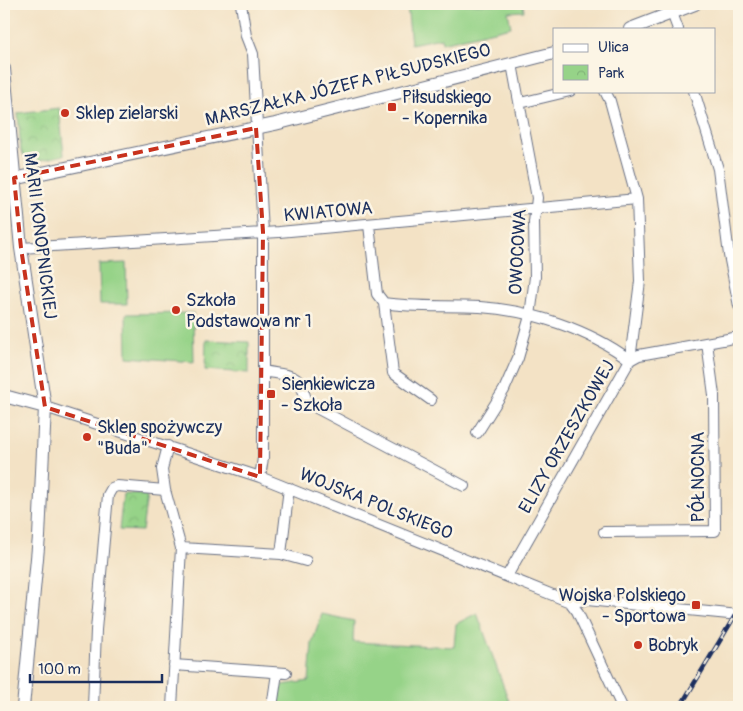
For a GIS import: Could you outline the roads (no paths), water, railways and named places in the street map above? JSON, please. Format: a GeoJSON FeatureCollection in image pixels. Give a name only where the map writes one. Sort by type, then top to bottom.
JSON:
{"type":"FeatureCollection","features":[{"type":"Feature","properties":{"kind":"street"},"geometry":{"type":"LineString","coordinates":[[241,4],[246,36],[253,54],[263,232],[263,458],[260,477]]}},
{"type":"Feature","properties":{"kind":"street"},"geometry":{"type":"LineString","coordinates":[[633,28],[694,4]]}},
{"type":"Feature","properties":{"kind":"street"},"geometry":{"type":"LineString","coordinates":[[672,13],[678,28]]}},
{"type":"Feature","properties":{"kind":"street","name":"MARSZAŁKA JÓZEFA PIŁSUDSKIEGO"},"geometry":{"type":"LineString","coordinates":[[9,180],[256,128],[553,53]]}},
{"type":"Feature","properties":{"kind":"street","name":"OWOCOWA"},"geometry":{"type":"LineString","coordinates":[[477,433],[504,390],[518,358],[530,316],[535,277],[534,222],[537,209],[512,64]]}},
{"type":"Feature","properties":{"kind":"street","name":"MARII KONOPNICKIEJ"},"geometry":{"type":"LineString","coordinates":[[4,69],[9,180],[45,407],[39,537],[23,707]]}},
{"type":"Feature","properties":{"kind":"street"},"geometry":{"type":"LineString","coordinates":[[520,103],[566,92]]}},
{"type":"Feature","properties":{"kind":"street"},"geometry":{"type":"LineString","coordinates":[[384,303],[482,307],[530,316],[594,337],[630,360],[640,282],[637,199],[610,101],[606,92]]}},
{"type":"Feature","properties":{"kind":"street"},"geometry":{"type":"LineString","coordinates":[[694,92],[718,169],[729,255],[739,306]]}},
{"type":"Feature","properties":{"kind":"street","name":"KWIATOWA"},"geometry":{"type":"LineString","coordinates":[[21,248],[369,225],[637,199]]}},
{"type":"Feature","properties":{"kind":"street"},"geometry":{"type":"LineString","coordinates":[[369,225],[377,294],[384,303],[393,373],[431,400]]}},
{"type":"Feature","properties":{"kind":"street","name":"ELIZY ORZESZKOWEJ"},"geometry":{"type":"LineString","coordinates":[[506,576],[630,360],[639,355],[739,337]]}},
{"type":"Feature","properties":{"kind":"street","name":"PÓŁNOCNA"},"geometry":{"type":"LineString","coordinates":[[604,532],[715,531],[714,395],[706,343]]}},
{"type":"Feature","properties":{"kind":"street"},"geometry":{"type":"LineString","coordinates":[[263,371],[294,377],[302,384],[307,403],[464,486]]}},
{"type":"Feature","properties":{"kind":"street","name":"WOJSKA POLSKIEGO"},"geometry":{"type":"LineString","coordinates":[[4,396],[45,407],[260,477],[570,602],[587,600],[739,615]]}},
{"type":"Feature","properties":{"kind":"street"},"geometry":{"type":"LineString","coordinates":[[168,446],[162,469],[165,490],[181,548],[172,707]]}},
{"type":"Feature","properties":{"kind":"street"},"geometry":{"type":"LineString","coordinates":[[93,707],[96,630],[108,495],[112,488],[117,486],[165,490]]}},
{"type":"Feature","properties":{"kind":"street"},"geometry":{"type":"LineString","coordinates":[[282,554],[289,488]]}},
{"type":"Feature","properties":{"kind":"street"},"geometry":{"type":"LineString","coordinates":[[181,548],[282,554],[306,561]]}},
{"type":"Feature","properties":{"kind":"street"},"geometry":{"type":"LineString","coordinates":[[570,602],[577,611],[622,707]]}},
{"type":"Feature","properties":{"kind":"street"},"geometry":{"type":"LineString","coordinates":[[174,665],[281,673],[272,707]]}},
{"type":"Feature","properties":{"kind":"railway"},"geometry":{"type":"LineString","coordinates":[[680,707],[739,609]]}},
{"type":"Feature","properties":{"kind":"place","name":"Piłsudskiego - Kopernika"},"geometry":{"type":"Point","coordinates":[392,107]}},
{"type":"Feature","properties":{"kind":"place","name":"Sklep zielarski"},"geometry":{"type":"Point","coordinates":[65,113]}},
{"type":"Feature","properties":{"kind":"place","name":"Szkoła Podstawowa nr 1"},"geometry":{"type":"Point","coordinates":[176,310]}},
{"type":"Feature","properties":{"kind":"place","name":"Sienkiewicza - Szkoła"},"geometry":{"type":"Point","coordinates":[271,394]}},
{"type":"Feature","properties":{"kind":"place","name":"Sklep spożywczy \"Buda\""},"geometry":{"type":"Point","coordinates":[87,437]}},
{"type":"Feature","properties":{"kind":"place","name":"Wojska Polskiego - Sportowa"},"geometry":{"type":"Point","coordinates":[696,605]}},
{"type":"Feature","properties":{"kind":"place","name":"Bobryk"},"geometry":{"type":"Point","coordinates":[638,645]}}]}
